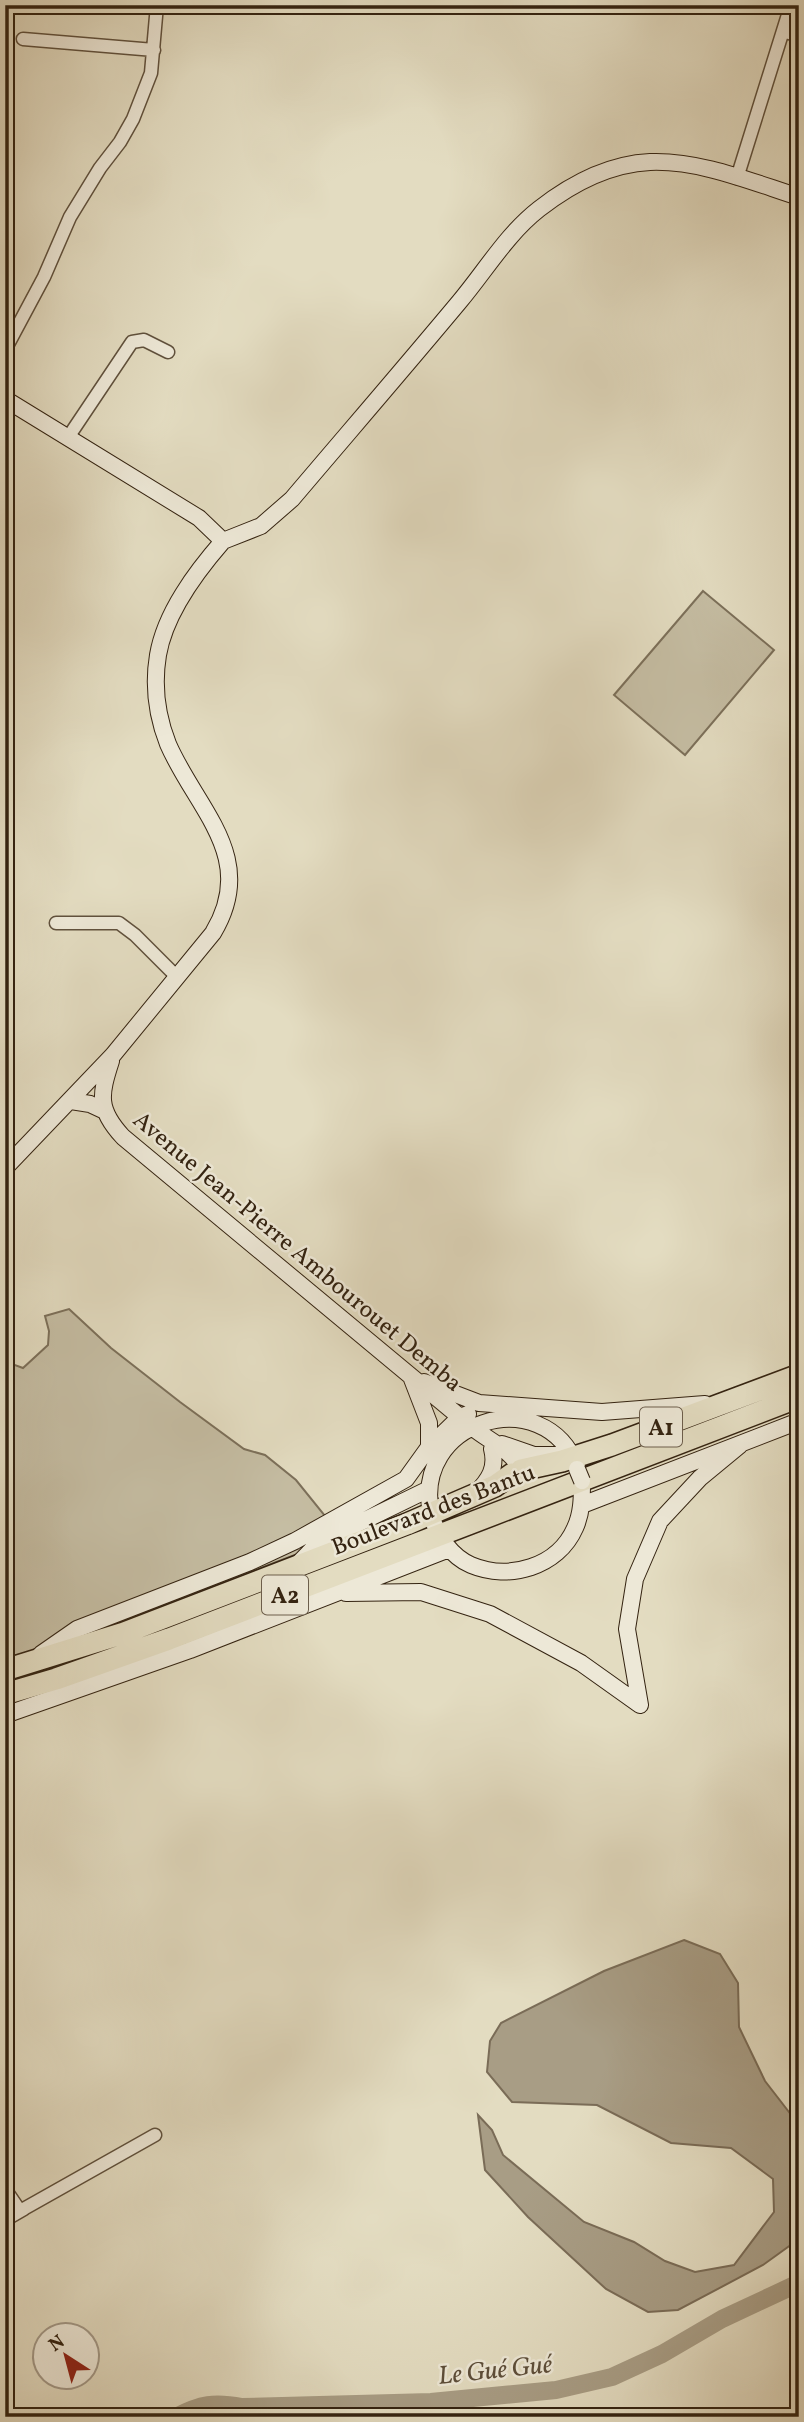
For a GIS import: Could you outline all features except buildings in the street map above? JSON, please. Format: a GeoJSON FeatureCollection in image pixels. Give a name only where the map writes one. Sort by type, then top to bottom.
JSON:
{"type":"FeatureCollection","features":[{"type":"Feature","properties":{"kind":"highway","name":"Boulevard des Bantu"},"geometry":{"type":"LineString","coordinates":[[14,1668],[124,1633],[293,1568],[439,1532],[471,1497],[495,1486],[521,1483],[578,1469],[731,1412],[799,1375]]}},
{"type":"Feature","properties":{"kind":"highway","name":"Boulevard des Bantu"},"geometry":{"type":"LineString","coordinates":[[5,1694],[90,1667],[361,1565],[439,1532],[561,1488],[578,1469],[612,1445],[731,1412],[799,1397]]}},
{"type":"Feature","properties":{"kind":"highway"},"geometry":{"type":"LineString","coordinates":[[439,1532],[510,1500],[521,1483],[564,1481],[723,1423],[731,1412]]}},
{"type":"Feature","properties":{"kind":"main road"},"geometry":{"type":"LineString","coordinates":[[5,1168],[113,1055],[213,933],[225,913],[230,881],[228,864],[217,831],[176,759],[161,722],[155,689],[158,654],[165,630],[175,610],[223,541],[261,526],[292,499],[462,299],[522,223],[564,191],[591,176],[649,162],[690,166],[799,197]]}},
{"type":"Feature","properties":{"kind":"main road"},"geometry":{"type":"LineString","coordinates":[[5,398],[199,518],[223,541]]}},
{"type":"Feature","properties":{"kind":"main road","name":"Avenue Jean-Pierre Ambourouet Demba"},"geometry":{"type":"LineString","coordinates":[[113,1055],[102,1091],[105,1111],[117,1131],[495,1446],[521,1483]]}},
{"type":"Feature","properties":{"kind":"main road"},"geometry":{"type":"LineString","coordinates":[[71,1101],[90,1104],[105,1111]]}},
{"type":"Feature","properties":{"kind":"main road"},"geometry":{"type":"LineString","coordinates":[[411,1377],[479,1403],[602,1412],[731,1412]]}},
{"type":"Feature","properties":{"kind":"main road"},"geometry":{"type":"LineString","coordinates":[[411,1377],[429,1423],[429,1447]]}},
{"type":"Feature","properties":{"kind":"main road"},"geometry":{"type":"LineString","coordinates":[[14,1668],[77,1629],[250,1562],[295,1541],[406,1479],[429,1447],[470,1426],[485,1421],[511,1418],[537,1424],[558,1438],[578,1469],[582,1505],[575,1529],[561,1549],[541,1564],[517,1572],[493,1572],[469,1564],[439,1532],[428,1502],[431,1475],[442,1451],[461,1432],[470,1426],[493,1404]]}},
{"type":"Feature","properties":{"kind":"main road"},"geometry":{"type":"LineString","coordinates":[[582,1505],[799,1421]]}},
{"type":"Feature","properties":{"kind":"main road"},"geometry":{"type":"LineString","coordinates":[[471,1497],[491,1475],[495,1446],[542,1457],[612,1445]]}},
{"type":"Feature","properties":{"kind":"main road"},"geometry":{"type":"LineString","coordinates":[[336,1593],[421,1592],[491,1614],[581,1663],[640,1704],[627,1629],[635,1579],[660,1521],[700,1478],[740,1445]]}},
{"type":"Feature","properties":{"kind":"main road"},"geometry":{"type":"LineString","coordinates":[[293,1568],[323,1538],[429,1489]]}},
{"type":"Feature","properties":{"kind":"main road"},"geometry":{"type":"LineString","coordinates":[[5,1715],[190,1650],[336,1593],[439,1532]]}},
{"type":"Feature","properties":{"kind":"street"},"geometry":{"type":"LineString","coordinates":[[5,351],[44,276],[70,217],[133,119],[151,73],[157,5]]}},
{"type":"Feature","properties":{"kind":"street"},"geometry":{"type":"LineString","coordinates":[[737,178],[790,5]]}},
{"type":"Feature","properties":{"kind":"street"},"geometry":{"type":"LineString","coordinates":[[783,31],[799,36]]}},
{"type":"Feature","properties":{"kind":"street"},"geometry":{"type":"LineString","coordinates":[[23,39],[154,50]]}},
{"type":"Feature","properties":{"kind":"street"},"geometry":{"type":"LineString","coordinates":[[69,436],[132,342],[144,340],[168,352]]}},
{"type":"Feature","properties":{"kind":"street"},"geometry":{"type":"LineString","coordinates":[[56,923],[118,923],[135,935],[177,976]]}},
{"type":"Feature","properties":{"kind":"street"},"geometry":{"type":"LineString","coordinates":[[5,2220],[155,2135]]}},
{"type":"Feature","properties":{"kind":"street"},"geometry":{"type":"LineString","coordinates":[[5,2189],[22,2210]]}},
{"type":"Feature","properties":{"kind":"shaded area"},"geometry":{"type":"Polygon","coordinates":[[[703,591],[774,650],[685,755],[614,695],[703,591]]]}},
{"type":"Feature","properties":{"kind":"shaded area"},"geometry":{"type":"Polygon","coordinates":[[[69,1309],[111,1348],[180,1402],[244,1449],[265,1455],[296,1480],[342,1537],[43,1649],[5,1658],[5,1371],[15,1365],[23,1368],[48,1345],[49,1331],[45,1316],[69,1309]]]}},
{"type":"Feature","properties":{"kind":"shaded area"},"geometry":{"type":"Polygon","coordinates":[[[684,1940],[720,1954],[738,1983],[739,2027],[765,2081],[799,2125],[799,2239],[763,2265],[678,2310],[648,2312],[606,2289],[528,2217],[485,2170],[478,2115],[492,2130],[503,2155],[584,2222],[634,2242],[665,2261],[695,2272],[734,2265],[774,2212],[773,2179],[731,2148],[671,2143],[597,2105],[512,2102],[487,2072],[490,2041],[501,2023],[604,1971],[684,1940]]]}},
{"type":"Feature","properties":{"kind":"waterway","name":"Le Gué Gué"},"geometry":{"type":"LineString","coordinates":[[176,2417],[193,2409],[215,2405],[242,2407],[431,2402],[556,2390],[612,2377],[662,2354],[722,2319],[799,2283]]}}]}
